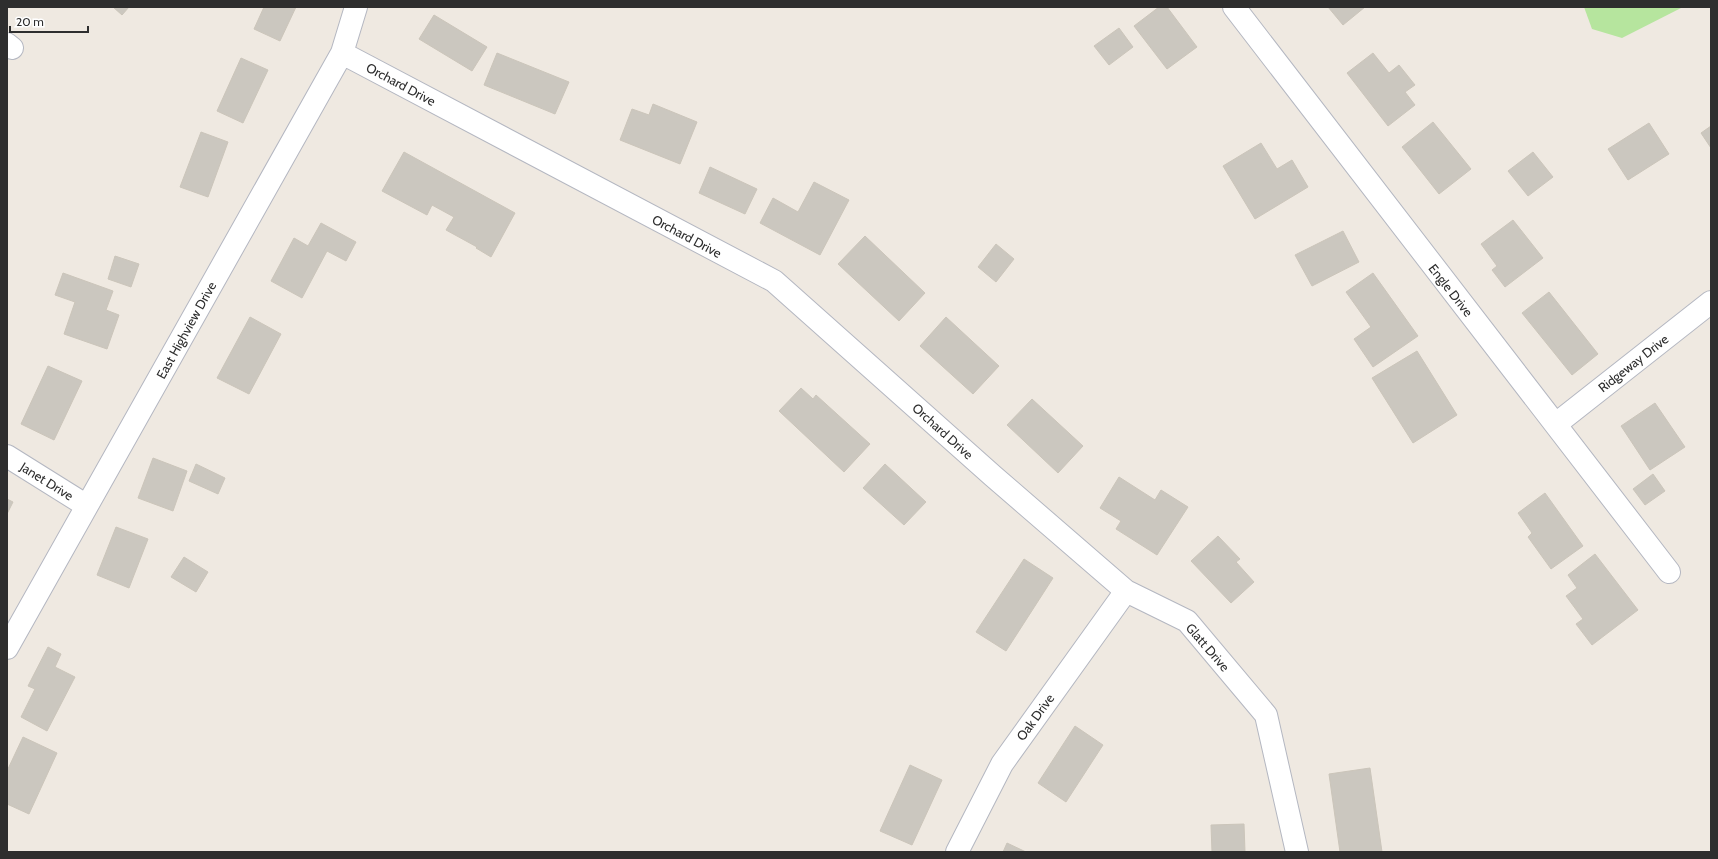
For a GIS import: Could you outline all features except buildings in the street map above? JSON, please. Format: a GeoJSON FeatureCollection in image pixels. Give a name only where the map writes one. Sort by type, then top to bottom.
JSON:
{"type":"FeatureCollection","features":[{"type":"Feature","properties":{"kind":"street","name":"East Highview Drive"},"geometry":{"type":"LineString","coordinates":[[7,648],[342,53],[356,7]]}},
{"type":"Feature","properties":{"kind":"street","name":"Engle Drive"},"geometry":{"type":"LineString","coordinates":[[1234,7],[1669,572]]}},
{"type":"Feature","properties":{"kind":"street","name":"Orchard Drive"},"geometry":{"type":"LineString","coordinates":[[342,53],[774,281],[993,476]]}},
{"type":"Feature","properties":{"kind":"street","name":"Ridgeway Drive"},"geometry":{"type":"LineString","coordinates":[[1556,424],[1711,302]]}},
{"type":"Feature","properties":{"kind":"street","name":"Janet Drive"},"geometry":{"type":"LineString","coordinates":[[7,456],[87,506]]}},
{"type":"Feature","properties":{"kind":"street","name":"Glatt Drive"},"geometry":{"type":"LineString","coordinates":[[993,476],[1126,591],[1187,621],[1266,715],[1297,852]]}},
{"type":"Feature","properties":{"kind":"street","name":"Oak Drive"},"geometry":{"type":"LineString","coordinates":[[957,852],[1002,764],[1126,591]]}},
{"type":"Feature","properties":{"kind":"green space"},"geometry":{"type":"Polygon","coordinates":[[[1584,7],[1683,7],[1622,38],[1592,29],[1584,7]]]}}]}
